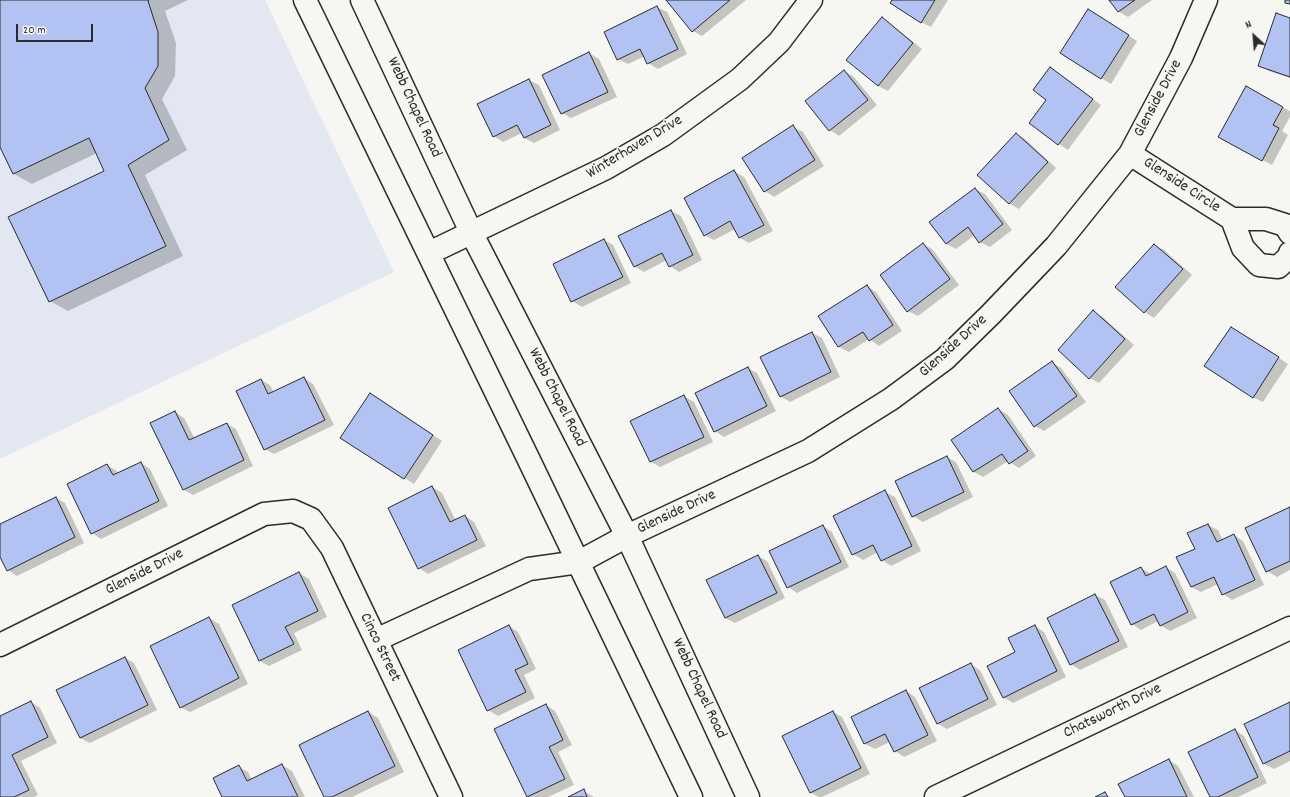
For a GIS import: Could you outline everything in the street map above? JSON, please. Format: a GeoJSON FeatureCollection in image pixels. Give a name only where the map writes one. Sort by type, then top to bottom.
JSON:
{"type":"FeatureCollection","features":[{"type":"Feature","properties":{"kind":"street"},"geometry":{"type":"LineString","coordinates":[[305,0],[579,562],[691,797]]}},
{"type":"Feature","properties":{"kind":"street","name":"Webb Chapel Road"},"geometry":{"type":"LineString","coordinates":[[362,0],[471,232],[627,536],[748,797]]}},
{"type":"Feature","properties":{"kind":"street","name":"Winterhaven Drive"},"geometry":{"type":"LineString","coordinates":[[429,253],[606,168],[662,135],[740,79],[779,42],[811,0]]}},
{"type":"Feature","properties":{"kind":"street","name":"Glenside Drive"},"geometry":{"type":"LineString","coordinates":[[579,562],[627,536],[808,451],[892,399],[945,359],[991,314],[1056,246],[1130,154],[1181,58],[1206,0]]}},
{"type":"Feature","properties":{"kind":"street","name":"Glenside Circle"},"geometry":{"type":"LineString","coordinates":[[1130,154],[1232,219],[1266,219],[1285,225],[1290,233]]}},
{"type":"Feature","properties":{"kind":"street","name":"Glenside Circle"},"geometry":{"type":"LineString","coordinates":[[1232,219],[1243,248],[1259,265],[1278,268],[1289,257],[1290,253]]}},
{"type":"Feature","properties":{"kind":"street","name":"Glenside Drive"},"geometry":{"type":"LineString","coordinates":[[0,645],[264,514],[293,511]]}},
{"type":"Feature","properties":{"kind":"street","name":"Cinco Street"},"geometry":{"type":"LineString","coordinates":[[293,511],[311,519],[332,548],[451,797]]}},
{"type":"Feature","properties":{"kind":"street"},"geometry":{"type":"LineString","coordinates":[[376,640],[529,569],[579,562]]}},
{"type":"Feature","properties":{"kind":"street","name":"Chatsworth Drive"},"geometry":{"type":"LineString","coordinates":[[936,797],[1290,628]]}},
{"type":"Feature","properties":{"kind":"shaded area"},"geometry":{"type":"Polygon","coordinates":[[[0,0],[265,0],[394,272],[0,459],[0,0]]]}},
{"type":"Feature","properties":{"kind":"building"},"geometry":{"type":"Polygon","coordinates":[[[0,0],[149,0],[148,1],[158,32],[158,66],[145,88],[169,140],[128,165],[166,246],[49,302],[8,217],[104,171],[89,138],[13,174],[0,147],[0,0]]]}},
{"type":"Feature","properties":{"kind":"building"},"geometry":{"type":"Polygon","coordinates":[[[666,0],[730,0],[692,32],[666,0]]]}},
{"type":"Feature","properties":{"kind":"building"},"geometry":{"type":"Polygon","coordinates":[[[892,0],[935,0],[921,23],[890,3],[892,0]]]}},
{"type":"Feature","properties":{"kind":"building"},"geometry":{"type":"Polygon","coordinates":[[[1109,0],[1135,0],[1118,12],[1109,0]]]}},
{"type":"Feature","properties":{"kind":"building"},"geometry":{"type":"Polygon","coordinates":[[[1285,0],[1290,0],[1290,4],[1285,3],[1285,0]]]}},
{"type":"Feature","properties":{"kind":"building"},"geometry":{"type":"Polygon","coordinates":[[[657,6],[678,49],[647,64],[640,49],[617,60],[604,32],[657,6]]]}},
{"type":"Feature","properties":{"kind":"building"},"geometry":{"type":"Polygon","coordinates":[[[1088,9],[1129,35],[1101,79],[1060,53],[1088,9]]]}},
{"type":"Feature","properties":{"kind":"building"},"geometry":{"type":"Polygon","coordinates":[[[1276,13],[1290,18],[1290,77],[1258,66],[1276,13]]]}},
{"type":"Feature","properties":{"kind":"building"},"geometry":{"type":"Polygon","coordinates":[[[882,17],[913,43],[878,86],[846,60],[882,17]]]}},
{"type":"Feature","properties":{"kind":"building"},"geometry":{"type":"Polygon","coordinates":[[[589,52],[608,92],[561,114],[542,75],[589,52]]]}},
{"type":"Feature","properties":{"kind":"building"},"geometry":{"type":"Polygon","coordinates":[[[1050,67],[1093,99],[1058,145],[1029,123],[1046,100],[1033,90],[1050,67]]]}},
{"type":"Feature","properties":{"kind":"building"},"geometry":{"type":"Polygon","coordinates":[[[844,70],[868,100],[829,131],[805,101],[844,70]]]}},
{"type":"Feature","properties":{"kind":"building"},"geometry":{"type":"Polygon","coordinates":[[[529,79],[551,125],[524,138],[517,125],[493,137],[477,104],[529,79]]]}},
{"type":"Feature","properties":{"kind":"building"},"geometry":{"type":"Polygon","coordinates":[[[1246,86],[1283,107],[1273,125],[1279,128],[1262,161],[1218,137],[1246,86]]]}},
{"type":"Feature","properties":{"kind":"building"},"geometry":{"type":"Polygon","coordinates":[[[793,125],[815,160],[764,192],[742,158],[793,125]]]}},
{"type":"Feature","properties":{"kind":"building"},"geometry":{"type":"Polygon","coordinates":[[[1016,133],[1048,162],[1009,204],[977,175],[1016,133]]]}},
{"type":"Feature","properties":{"kind":"building"},"geometry":{"type":"Polygon","coordinates":[[[734,170],[764,225],[739,238],[730,221],[704,236],[684,198],[734,170]]]}},
{"type":"Feature","properties":{"kind":"building"},"geometry":{"type":"Polygon","coordinates":[[[975,188],[1003,224],[979,243],[968,227],[946,244],[929,222],[975,188]]]}},
{"type":"Feature","properties":{"kind":"building"},"geometry":{"type":"Polygon","coordinates":[[[671,210],[693,255],[669,267],[662,253],[634,267],[618,236],[671,210]]]}},
{"type":"Feature","properties":{"kind":"building"},"geometry":{"type":"Polygon","coordinates":[[[604,239],[623,277],[571,302],[553,264],[604,239]]]}},
{"type":"Feature","properties":{"kind":"building"},"geometry":{"type":"Polygon","coordinates":[[[923,243],[950,279],[907,312],[880,275],[923,243]]]}},
{"type":"Feature","properties":{"kind":"building"},"geometry":{"type":"Polygon","coordinates":[[[1154,244],[1183,269],[1144,313],[1115,287],[1154,244]]]}},
{"type":"Feature","properties":{"kind":"building"},"geometry":{"type":"Polygon","coordinates":[[[867,285],[893,325],[869,341],[863,332],[838,347],[818,316],[867,285]]]}},
{"type":"Feature","properties":{"kind":"building"},"geometry":{"type":"Polygon","coordinates":[[[1093,310],[1125,339],[1089,379],[1058,350],[1093,310]]]}},
{"type":"Feature","properties":{"kind":"building"},"geometry":{"type":"Polygon","coordinates":[[[1231,327],[1279,357],[1253,398],[1204,366],[1231,327]]]}},
{"type":"Feature","properties":{"kind":"building"},"geometry":{"type":"Polygon","coordinates":[[[812,332],[831,372],[780,397],[760,357],[812,332]]]}},
{"type":"Feature","properties":{"kind":"building"},"geometry":{"type":"Polygon","coordinates":[[[1052,361],[1077,396],[1034,427],[1009,391],[1052,361]]]}},
{"type":"Feature","properties":{"kind":"building"},"geometry":{"type":"Polygon","coordinates":[[[748,367],[767,406],[714,432],[695,393],[748,367]]]}},
{"type":"Feature","properties":{"kind":"building"},"geometry":{"type":"Polygon","coordinates":[[[304,377],[325,420],[264,450],[236,391],[261,379],[268,394],[304,377]]]}},
{"type":"Feature","properties":{"kind":"building"},"geometry":{"type":"Polygon","coordinates":[[[370,393],[433,435],[404,479],[340,438],[370,393]]]}},
{"type":"Feature","properties":{"kind":"building"},"geometry":{"type":"Polygon","coordinates":[[[684,395],[704,437],[650,462],[630,421],[684,395]]]}},
{"type":"Feature","properties":{"kind":"building"},"geometry":{"type":"Polygon","coordinates":[[[998,408],[1028,451],[1009,464],[1002,454],[973,472],[951,440],[998,408]]]}},
{"type":"Feature","properties":{"kind":"building"},"geometry":{"type":"Polygon","coordinates":[[[175,411],[189,440],[227,423],[244,460],[183,490],[150,423],[175,411]]]}},
{"type":"Feature","properties":{"kind":"building"},"geometry":{"type":"Polygon","coordinates":[[[947,456],[964,492],[912,517],[895,481],[947,456]]]}},
{"type":"Feature","properties":{"kind":"building"},"geometry":{"type":"Polygon","coordinates":[[[141,462],[159,501],[91,534],[67,484],[107,464],[113,475],[141,462]]]}},
{"type":"Feature","properties":{"kind":"building"},"geometry":{"type":"Polygon","coordinates":[[[432,486],[450,522],[465,515],[477,540],[418,569],[388,508],[432,486]]]}},
{"type":"Feature","properties":{"kind":"building"},"geometry":{"type":"Polygon","coordinates":[[[885,490],[912,546],[881,561],[873,545],[852,555],[833,516],[885,490]]]}},
{"type":"Feature","properties":{"kind":"building"},"geometry":{"type":"Polygon","coordinates":[[[56,497],[75,537],[7,571],[0,557],[0,524],[56,497]]]}},
{"type":"Feature","properties":{"kind":"building"},"geometry":{"type":"Polygon","coordinates":[[[1290,507],[1290,561],[1266,572],[1245,528],[1290,507]]]}},
{"type":"Feature","properties":{"kind":"building"},"geometry":{"type":"Polygon","coordinates":[[[1208,524],[1217,542],[1234,534],[1255,580],[1222,595],[1214,577],[1191,587],[1176,557],[1195,549],[1187,533],[1208,524]]]}},
{"type":"Feature","properties":{"kind":"building"},"geometry":{"type":"Polygon","coordinates":[[[823,525],[841,562],[787,588],[769,551],[823,525]]]}},
{"type":"Feature","properties":{"kind":"building"},"geometry":{"type":"Polygon","coordinates":[[[758,555],[777,593],[725,618],[706,580],[758,555]]]}},
{"type":"Feature","properties":{"kind":"building"},"geometry":{"type":"Polygon","coordinates":[[[1166,566],[1188,612],[1160,626],[1154,614],[1131,625],[1110,582],[1141,567],[1146,576],[1166,566]]]}},
{"type":"Feature","properties":{"kind":"building"},"geometry":{"type":"Polygon","coordinates":[[[299,572],[318,611],[285,627],[294,644],[259,661],[232,605],[299,572]]]}},
{"type":"Feature","properties":{"kind":"building"},"geometry":{"type":"Polygon","coordinates":[[[1095,594],[1119,641],[1070,665],[1047,618],[1095,594]]]}},
{"type":"Feature","properties":{"kind":"building"},"geometry":{"type":"Polygon","coordinates":[[[209,617],[239,678],[180,708],[150,646],[209,617]]]}},
{"type":"Feature","properties":{"kind":"building"},"geometry":{"type":"Polygon","coordinates":[[[509,625],[528,664],[515,670],[526,692],[487,711],[458,650],[509,625]]]}},
{"type":"Feature","properties":{"kind":"building"},"geometry":{"type":"Polygon","coordinates":[[[1035,625],[1057,671],[1003,698],[987,666],[1015,652],[1008,638],[1035,625]]]}},
{"type":"Feature","properties":{"kind":"building"},"geometry":{"type":"Polygon","coordinates":[[[125,657],[148,705],[80,738],[56,690],[125,657]]]}},
{"type":"Feature","properties":{"kind":"building"},"geometry":{"type":"Polygon","coordinates":[[[971,663],[988,699],[937,724],[919,688],[971,663]]]}},
{"type":"Feature","properties":{"kind":"building"},"geometry":{"type":"Polygon","coordinates":[[[906,690],[928,735],[894,752],[885,734],[864,744],[851,717],[906,690]]]}},
{"type":"Feature","properties":{"kind":"building"},"geometry":{"type":"Polygon","coordinates":[[[31,701],[48,737],[12,755],[29,790],[14,797],[0,797],[0,716],[31,701]]]}},
{"type":"Feature","properties":{"kind":"building"},"geometry":{"type":"Polygon","coordinates":[[[1290,702],[1290,751],[1263,764],[1244,724],[1290,702]]]}},
{"type":"Feature","properties":{"kind":"building"},"geometry":{"type":"Polygon","coordinates":[[[546,704],[563,740],[549,747],[565,779],[527,797],[494,729],[546,704]]]}},
{"type":"Feature","properties":{"kind":"building"},"geometry":{"type":"Polygon","coordinates":[[[368,711],[395,766],[332,797],[324,797],[299,745],[368,711]]]}},
{"type":"Feature","properties":{"kind":"building"},"geometry":{"type":"Polygon","coordinates":[[[833,711],[861,768],[810,793],[782,736],[833,711]]]}},
{"type":"Feature","properties":{"kind":"building"},"geometry":{"type":"Polygon","coordinates":[[[1235,729],[1258,777],[1218,797],[1210,797],[1188,752],[1235,729]]]}},
{"type":"Feature","properties":{"kind":"building"},"geometry":{"type":"Polygon","coordinates":[[[1169,759],[1187,797],[1125,797],[1118,784],[1169,759]]]}},
{"type":"Feature","properties":{"kind":"building"},"geometry":{"type":"Polygon","coordinates":[[[282,764],[298,797],[222,797],[213,778],[239,765],[247,781],[282,764]]]}},
{"type":"Feature","properties":{"kind":"building"},"geometry":{"type":"Polygon","coordinates":[[[584,789],[587,797],[568,797],[584,789]]]}},
{"type":"Feature","properties":{"kind":"building"},"geometry":{"type":"Polygon","coordinates":[[[1105,792],[1108,797],[1095,797],[1105,792]]]}}]}
